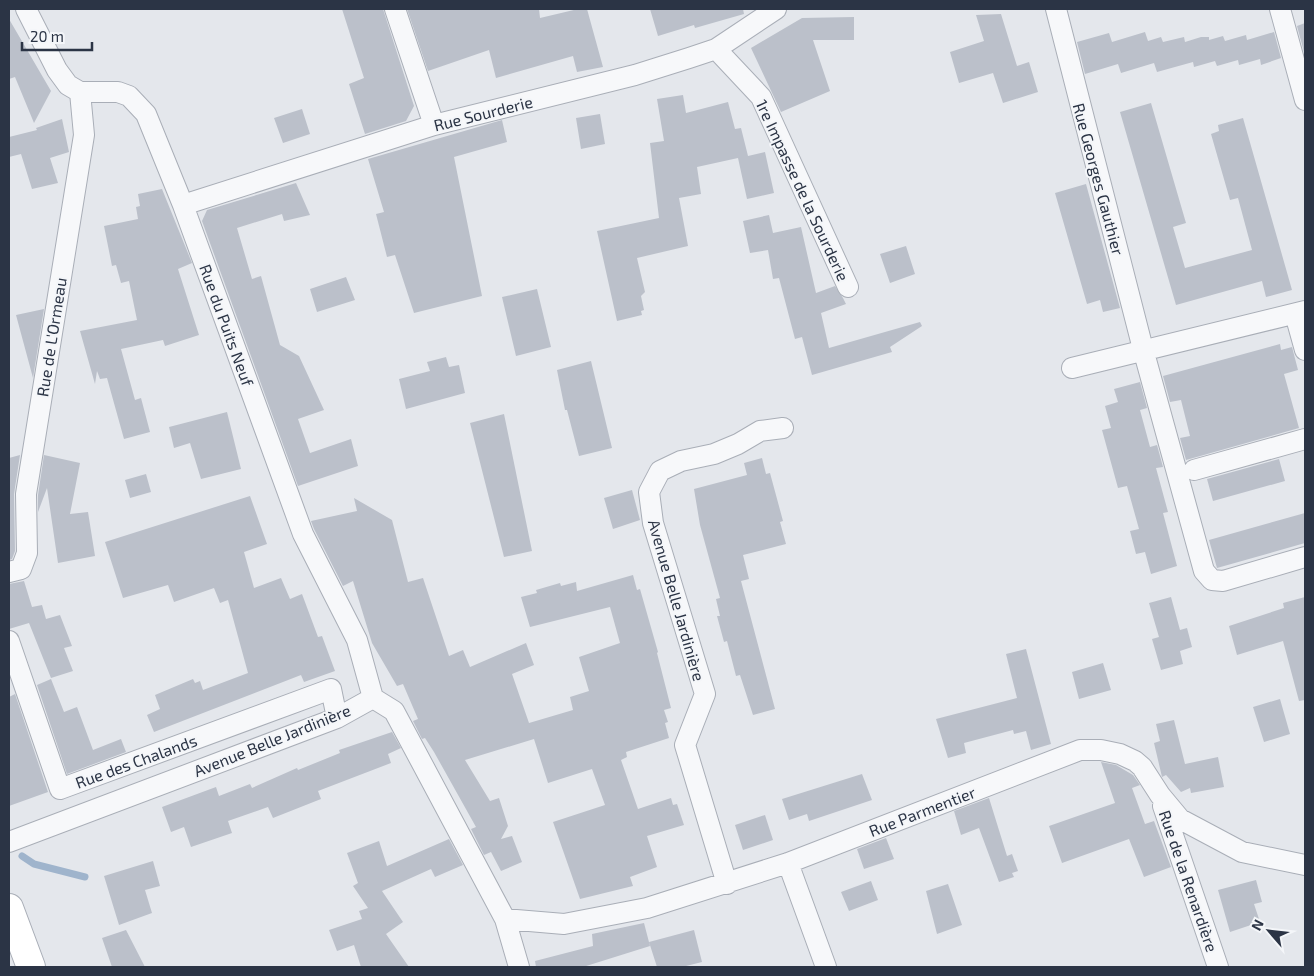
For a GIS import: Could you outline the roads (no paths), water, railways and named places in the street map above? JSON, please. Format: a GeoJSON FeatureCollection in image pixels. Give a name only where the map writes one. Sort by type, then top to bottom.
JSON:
{"type":"FeatureCollection","features":[{"type":"Feature","properties":{"kind":"main road"},"geometry":{"type":"LineString","coordinates":[[9,908],[31,967]]}},
{"type":"Feature","properties":{"kind":"street"},"geometry":{"type":"LineString","coordinates":[[26,9],[57,70],[68,85],[80,92]]}},
{"type":"Feature","properties":{"kind":"street"},"geometry":{"type":"LineString","coordinates":[[395,9],[434,125]]}},
{"type":"Feature","properties":{"kind":"street","name":"Rue Sourderie"},"geometry":{"type":"LineString","coordinates":[[183,205],[434,125],[635,75],[716,49],[776,9]]}},
{"type":"Feature","properties":{"kind":"street","name":"Rue Georges Gauthier"},"geometry":{"type":"LineString","coordinates":[[1056,9],[1143,350],[1207,577],[1217,582],[1223,582],[1305,557]]}},
{"type":"Feature","properties":{"kind":"street"},"geometry":{"type":"LineString","coordinates":[[1280,9],[1305,100]]}},
{"type":"Feature","properties":{"kind":"street","name":"1re Impasse de la Sourderie"},"geometry":{"type":"LineString","coordinates":[[716,49],[761,97],[848,287]]}},
{"type":"Feature","properties":{"kind":"street","name":"Rue du Puits Neuf"},"geometry":{"type":"LineString","coordinates":[[80,92],[118,92],[129,96],[146,114],[183,205],[303,534],[357,640],[374,698]]}},
{"type":"Feature","properties":{"kind":"street","name":"Rue de L'Ormeau"},"geometry":{"type":"LineString","coordinates":[[9,572],[21,569],[27,553],[26,494],[84,135],[80,92]]}},
{"type":"Feature","properties":{"kind":"street"},"geometry":{"type":"LineString","coordinates":[[1072,368],[1300,312],[1305,350]]}},
{"type":"Feature","properties":{"kind":"street","name":"Avenue Belle Jardinière"},"geometry":{"type":"LineString","coordinates":[[727,884],[685,745],[704,694],[652,523],[649,492],[660,472],[681,462],[714,454],[738,444],[760,431],[783,428]]}},
{"type":"Feature","properties":{"kind":"street"},"geometry":{"type":"LineString","coordinates":[[1194,470],[1305,439]]}},
{"type":"Feature","properties":{"kind":"street","name":"Rue des Chalands"},"geometry":{"type":"LineString","coordinates":[[9,641],[60,789],[331,689],[337,718]]}},
{"type":"Feature","properties":{"kind":"street"},"geometry":{"type":"LineString","coordinates":[[374,698],[394,712],[505,919],[519,967]]}},
{"type":"Feature","properties":{"kind":"street","name":"Avenue Belle Jardinière"},"geometry":{"type":"LineString","coordinates":[[10,841],[337,718],[374,698]]}},
{"type":"Feature","properties":{"kind":"street","name":"Rue Parmentier"},"geometry":{"type":"LineString","coordinates":[[505,919],[564,924],[647,908],[788,863],[1080,750],[1101,750],[1128,757],[1142,767],[1160,795],[1180,819],[1242,852],[1305,865]]}},
{"type":"Feature","properties":{"kind":"street","name":"Rue de la Renardière"},"geometry":{"type":"LineString","coordinates":[[1160,795],[1218,967]]}},
{"type":"Feature","properties":{"kind":"street"},"geometry":{"type":"LineString","coordinates":[[788,863],[826,967]]}},
{"type":"Feature","properties":{"kind":"waterway"},"geometry":{"type":"LineString","coordinates":[[22,856],[34,864],[85,877]]}}]}
